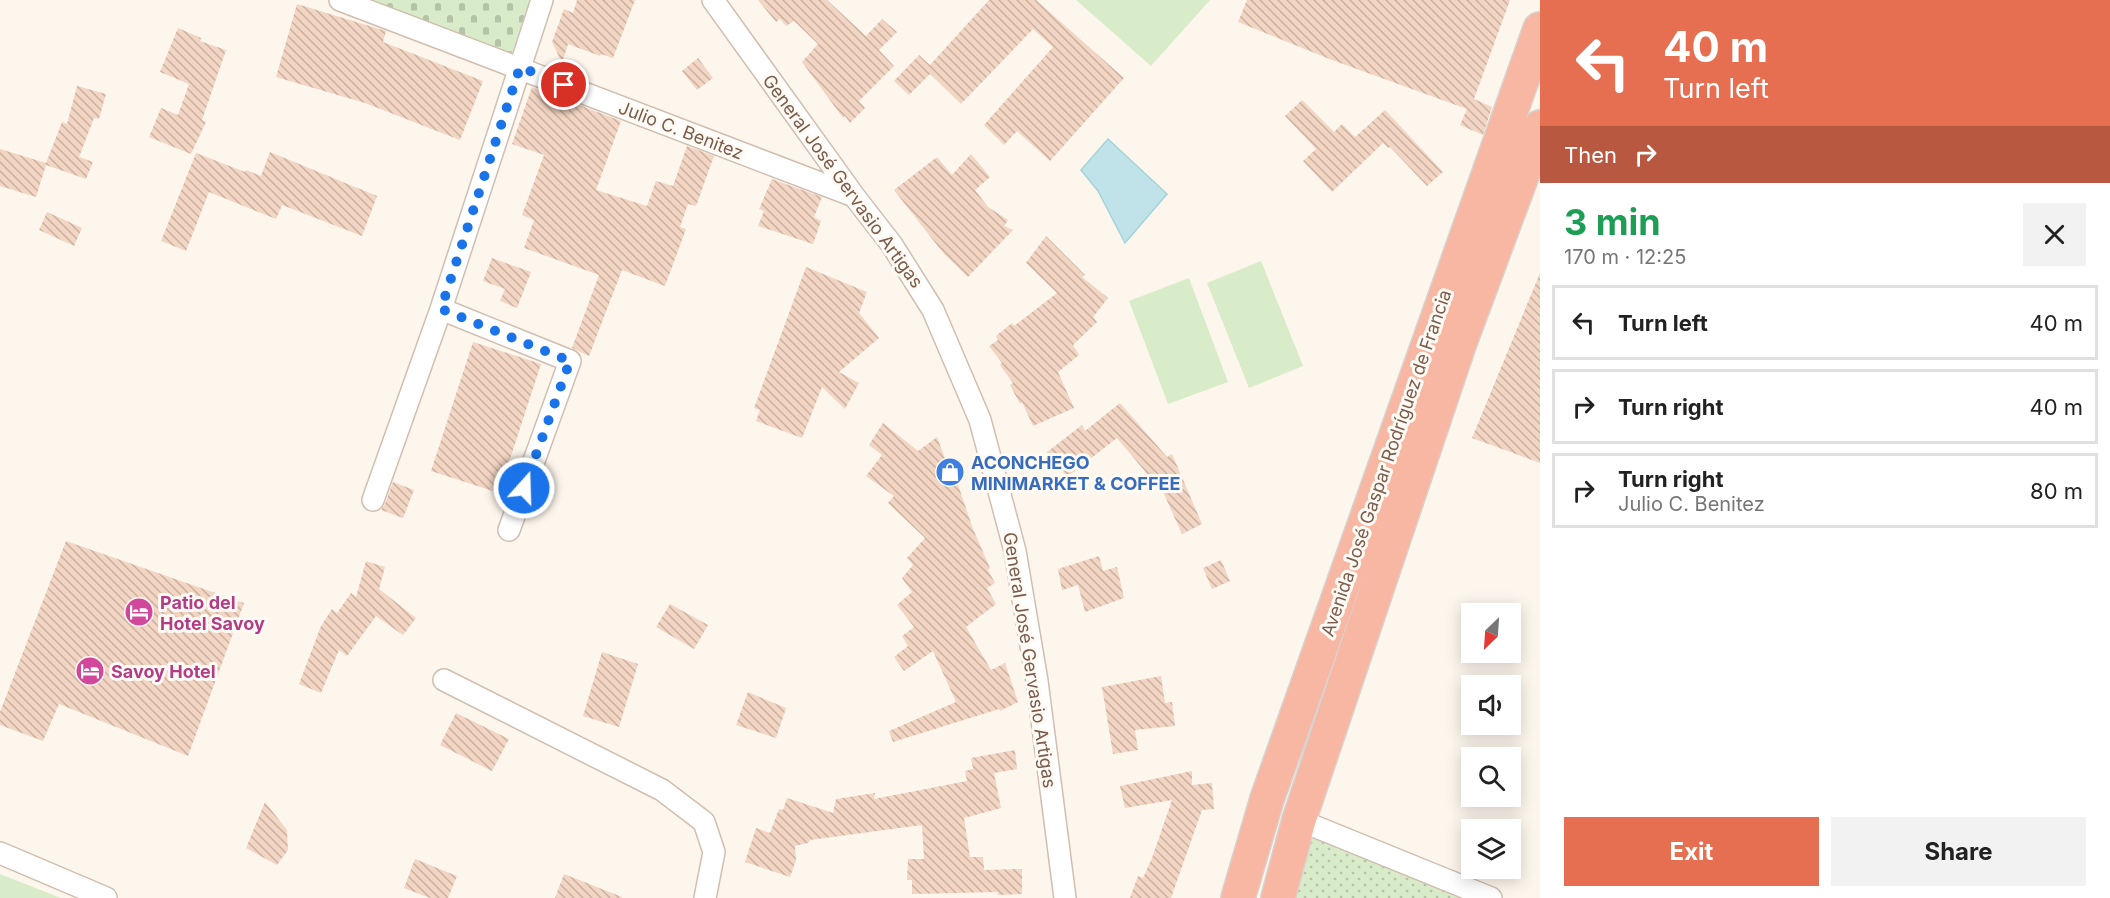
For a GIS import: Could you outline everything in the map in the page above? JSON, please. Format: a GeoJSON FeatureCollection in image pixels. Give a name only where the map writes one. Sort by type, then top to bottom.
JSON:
{"type":"FeatureCollection","features":[{"type":"Feature","properties":{"kind":"highway","name":"Avenida José Gaspar Rodríguez de Francia"},"geometry":{"type":"LineString","coordinates":[[1238,898],[1267,799],[1540,29]]}},
{"type":"Feature","properties":{"kind":"highway","name":"Avenida José Gaspar Rodríguez de Francia"},"geometry":{"type":"LineString","coordinates":[[1278,898],[1299,820],[1459,345],[1540,127]]}},
{"type":"Feature","properties":{"kind":"street","name":"Julio C. Benitez"},"geometry":{"type":"LineString","coordinates":[[340,0],[854,196]]}},
{"type":"Feature","properties":{"kind":"street"},"geometry":{"type":"LineString","coordinates":[[374,500],[441,309],[542,0]]}},
{"type":"Feature","properties":{"kind":"street","name":"General José Gervasio Artigas"},"geometry":{"type":"LineString","coordinates":[[713,0],[892,245],[933,310],[980,420],[1015,551],[1037,681],[1065,898]]}},
{"type":"Feature","properties":{"kind":"street"},"geometry":{"type":"LineString","coordinates":[[441,309],[570,361],[509,531]]}},
{"type":"Feature","properties":{"kind":"street"},"geometry":{"type":"LineString","coordinates":[[444,680],[663,790],[704,822],[714,852],[705,898]]}},
{"type":"Feature","properties":{"kind":"street"},"geometry":{"type":"LineString","coordinates":[[1299,820],[1491,898]]}},
{"type":"Feature","properties":{"kind":"street"},"geometry":{"type":"LineString","coordinates":[[0,853],[106,898]]}},
{"type":"Feature","properties":{"kind":"green space"},"geometry":{"type":"Polygon","coordinates":[[[371,0],[530,0],[512,53],[371,0]]]}},
{"type":"Feature","properties":{"kind":"green space"},"geometry":{"type":"Polygon","coordinates":[[[1076,0],[1210,0],[1151,66],[1076,0]]]}},
{"type":"Feature","properties":{"kind":"green space"},"geometry":{"type":"Polygon","coordinates":[[[1261,261],[1303,366],[1249,388],[1207,283],[1261,261]]]}},
{"type":"Feature","properties":{"kind":"green space"},"geometry":{"type":"Polygon","coordinates":[[[1189,278],[1228,382],[1168,404],[1129,301],[1189,278]]]}},
{"type":"Feature","properties":{"kind":"green space"},"geometry":{"type":"Polygon","coordinates":[[[1299,820],[1484,898],[1278,898],[1299,820]]]}},
{"type":"Feature","properties":{"kind":"green space"},"geometry":{"type":"Polygon","coordinates":[[[0,874],[61,898],[0,898],[0,874]]]}},
{"type":"Feature","properties":{"kind":"water"},"geometry":{"type":"Polygon","coordinates":[[[1108,139],[1167,194],[1125,243],[1098,191],[1081,170],[1108,139]]]}},
{"type":"Feature","properties":{"kind":"building"},"geometry":{"type":"Polygon","coordinates":[[[577,0],[635,0],[613,58],[601,54],[600,56],[568,44],[562,63],[552,42],[564,9],[573,13],[577,0]]]}},
{"type":"Feature","properties":{"kind":"building"},"geometry":{"type":"Polygon","coordinates":[[[758,0],[827,0],[866,36],[882,19],[897,32],[879,50],[894,66],[859,101],[865,108],[850,123],[845,116],[843,118],[802,62],[818,44],[794,21],[786,26],[780,19],[776,22],[758,0]]]}},
{"type":"Feature","properties":{"kind":"building"},"geometry":{"type":"Polygon","coordinates":[[[989,0],[1036,0],[1124,78],[1050,161],[1017,131],[1004,145],[984,125],[1053,47],[1033,29],[961,104],[930,74],[909,95],[894,81],[919,55],[930,65],[989,0]]]}},
{"type":"Feature","properties":{"kind":"building"},"geometry":{"type":"Polygon","coordinates":[[[1247,0],[1510,0],[1474,99],[1492,107],[1483,135],[1460,125],[1467,109],[1332,60],[1238,22],[1247,0]]]}},
{"type":"Feature","properties":{"kind":"building"},"geometry":{"type":"Polygon","coordinates":[[[297,4],[386,31],[383,42],[483,81],[460,140],[365,103],[276,77],[297,4]]]}},
{"type":"Feature","properties":{"kind":"building"},"geometry":{"type":"Polygon","coordinates":[[[178,28],[201,38],[200,41],[226,50],[202,120],[206,122],[191,154],[149,137],[161,108],[178,115],[189,84],[160,72],[178,28]]]}},
{"type":"Feature","properties":{"kind":"building"},"geometry":{"type":"Polygon","coordinates":[[[698,58],[713,78],[697,90],[682,71],[698,58]]]}},
{"type":"Feature","properties":{"kind":"building"},"geometry":{"type":"Polygon","coordinates":[[[77,86],[106,94],[99,119],[94,118],[79,157],[93,162],[86,179],[46,165],[36,197],[0,186],[0,149],[46,163],[62,122],[67,124],[77,86]]]}},
{"type":"Feature","properties":{"kind":"building"},"geometry":{"type":"Polygon","coordinates":[[[532,87],[621,121],[596,190],[647,206],[656,181],[673,186],[687,146],[714,156],[696,206],[688,204],[680,227],[686,229],[665,286],[622,270],[589,356],[572,348],[599,275],[524,248],[534,220],[522,215],[544,155],[512,144],[532,87]]]}},
{"type":"Feature","properties":{"kind":"building"},"geometry":{"type":"Polygon","coordinates":[[[1302,100],[1334,132],[1342,124],[1355,137],[1385,110],[1443,172],[1427,186],[1390,147],[1388,148],[1383,143],[1332,192],[1303,161],[1316,149],[1285,116],[1302,100]]]}},
{"type":"Feature","properties":{"kind":"building"},"geometry":{"type":"Polygon","coordinates":[[[270,152],[377,196],[362,236],[282,205],[276,219],[209,192],[186,251],[161,241],[196,153],[261,176],[270,152]]]}},
{"type":"Feature","properties":{"kind":"building"},"geometry":{"type":"Polygon","coordinates":[[[971,154],[990,177],[975,190],[988,207],[1008,220],[1004,226],[1013,230],[968,277],[944,254],[894,190],[937,157],[952,175],[971,154]]]}},
{"type":"Feature","properties":{"kind":"building"},"geometry":{"type":"Polygon","coordinates":[[[772,179],[822,197],[814,217],[821,221],[813,244],[758,226],[764,211],[759,209],[772,179]]]}},
{"type":"Feature","properties":{"kind":"building"},"geometry":{"type":"Polygon","coordinates":[[[47,212],[82,228],[74,246],[39,230],[47,212]]]}},
{"type":"Feature","properties":{"kind":"building"},"geometry":{"type":"Polygon","coordinates":[[[1046,236],[1085,275],[1082,277],[1108,298],[1093,317],[1097,322],[1073,345],[1079,355],[1058,372],[1074,408],[1033,426],[1022,402],[1020,404],[1010,385],[1013,383],[1000,365],[1002,363],[989,346],[998,340],[996,336],[1012,323],[1014,326],[1057,293],[1026,263],[1046,236]]]}},
{"type":"Feature","properties":{"kind":"building"},"geometry":{"type":"Polygon","coordinates":[[[492,258],[531,272],[517,308],[500,301],[505,289],[483,281],[492,258]]]}},
{"type":"Feature","properties":{"kind":"building"},"geometry":{"type":"Polygon","coordinates":[[[806,267],[867,292],[859,313],[879,338],[839,372],[859,383],[845,409],[822,387],[802,438],[756,421],[760,410],[754,408],[806,267]]]}},
{"type":"Feature","properties":{"kind":"building"},"geometry":{"type":"Polygon","coordinates":[[[1540,273],[1540,463],[1472,438],[1540,273]]]}},
{"type":"Feature","properties":{"kind":"building"},"geometry":{"type":"Polygon","coordinates":[[[473,342],[541,364],[499,493],[431,471],[473,342]]]}},
{"type":"Feature","properties":{"kind":"building"},"geometry":{"type":"Polygon","coordinates":[[[1120,403],[1167,457],[1172,454],[1202,524],[1182,534],[1164,494],[1117,438],[1067,477],[1047,452],[1082,425],[1085,431],[1120,403]]]}},
{"type":"Feature","properties":{"kind":"building"},"geometry":{"type":"Polygon","coordinates":[[[883,423],[918,451],[937,437],[948,466],[951,464],[973,529],[990,568],[988,570],[995,583],[987,588],[996,604],[966,627],[991,670],[1005,663],[1018,702],[1000,711],[999,709],[893,742],[889,731],[956,702],[933,651],[904,671],[894,657],[908,646],[902,636],[914,627],[897,605],[912,592],[902,578],[913,565],[907,558],[925,538],[888,503],[894,496],[866,476],[882,455],[869,445],[883,423]]]}},
{"type":"Feature","properties":{"kind":"building"},"geometry":{"type":"Polygon","coordinates":[[[393,482],[414,490],[403,518],[381,510],[393,482]]]}},
{"type":"Feature","properties":{"kind":"building"},"geometry":{"type":"Polygon","coordinates":[[[66,541],[244,603],[188,756],[59,704],[43,741],[0,725],[0,712],[66,541]]]}},
{"type":"Feature","properties":{"kind":"building"},"geometry":{"type":"Polygon","coordinates":[[[1099,556],[1103,571],[1117,567],[1124,598],[1085,612],[1078,585],[1062,590],[1058,569],[1099,556]]]}},
{"type":"Feature","properties":{"kind":"building"},"geometry":{"type":"Polygon","coordinates":[[[1221,560],[1230,581],[1212,589],[1203,568],[1221,560]]]}},
{"type":"Feature","properties":{"kind":"building"},"geometry":{"type":"Polygon","coordinates":[[[366,561],[385,567],[379,589],[416,618],[403,635],[376,616],[347,656],[339,650],[321,693],[299,684],[321,626],[332,609],[337,613],[351,593],[356,597],[366,561]]]}},
{"type":"Feature","properties":{"kind":"building"},"geometry":{"type":"Polygon","coordinates":[[[670,604],[708,625],[694,649],[656,627],[670,604]]]}},
{"type":"Feature","properties":{"kind":"building"},"geometry":{"type":"Polygon","coordinates":[[[602,652],[638,664],[619,727],[583,716],[602,652]]]}},
{"type":"Feature","properties":{"kind":"building"},"geometry":{"type":"Polygon","coordinates":[[[1161,676],[1165,703],[1172,702],[1175,726],[1135,730],[1138,750],[1113,754],[1102,687],[1161,676]]]}},
{"type":"Feature","properties":{"kind":"building"},"geometry":{"type":"Polygon","coordinates":[[[748,692],[786,708],[776,738],[736,725],[748,692]]]}},
{"type":"Feature","properties":{"kind":"building"},"geometry":{"type":"Polygon","coordinates":[[[456,713],[509,739],[492,771],[440,745],[456,713]]]}},
{"type":"Feature","properties":{"kind":"building"},"geometry":{"type":"Polygon","coordinates":[[[1015,750],[1017,769],[994,773],[1001,808],[964,818],[970,857],[983,857],[984,870],[1022,869],[1022,894],[998,895],[998,892],[912,894],[912,880],[907,880],[908,859],[924,859],[922,825],[810,840],[808,843],[795,846],[796,860],[790,877],[745,862],[756,828],[770,833],[779,809],[783,810],[787,798],[833,813],[836,799],[875,793],[874,799],[967,781],[965,771],[973,769],[971,758],[1015,750]]]}},
{"type":"Feature","properties":{"kind":"building"},"geometry":{"type":"Polygon","coordinates":[[[1192,771],[1192,785],[1212,783],[1214,809],[1202,810],[1171,898],[1130,898],[1138,876],[1143,878],[1152,858],[1172,800],[1125,808],[1120,786],[1192,771]]]}},
{"type":"Feature","properties":{"kind":"building"},"geometry":{"type":"Polygon","coordinates":[[[265,802],[287,830],[288,850],[277,865],[246,848],[265,802]]]}},
{"type":"Feature","properties":{"kind":"building"},"geometry":{"type":"Polygon","coordinates":[[[415,859],[457,876],[448,898],[430,898],[404,888],[415,859]]]}},
{"type":"Feature","properties":{"kind":"building"},"geometry":{"type":"Polygon","coordinates":[[[564,874],[622,897],[622,898],[555,898],[564,874]]]}},
{"type":"Feature","properties":{"kind":"place","name":"ACONCHEGO MINIMARKET & COFFEE"},"geometry":{"type":"Point","coordinates":[950,472]}},
{"type":"Feature","properties":{"kind":"place","name":"Patio del Hotel Savoy"},"geometry":{"type":"Point","coordinates":[139,612]}},
{"type":"Feature","properties":{"kind":"place","name":"Savoy Hotel"},"geometry":{"type":"Point","coordinates":[90,671]}},
{"type":"Feature","properties":{"kind":"route"},"geometry":{"type":"LineString","coordinates":[[524,488],[570,361],[441,309],[520,67],[564,85]]}}]}
